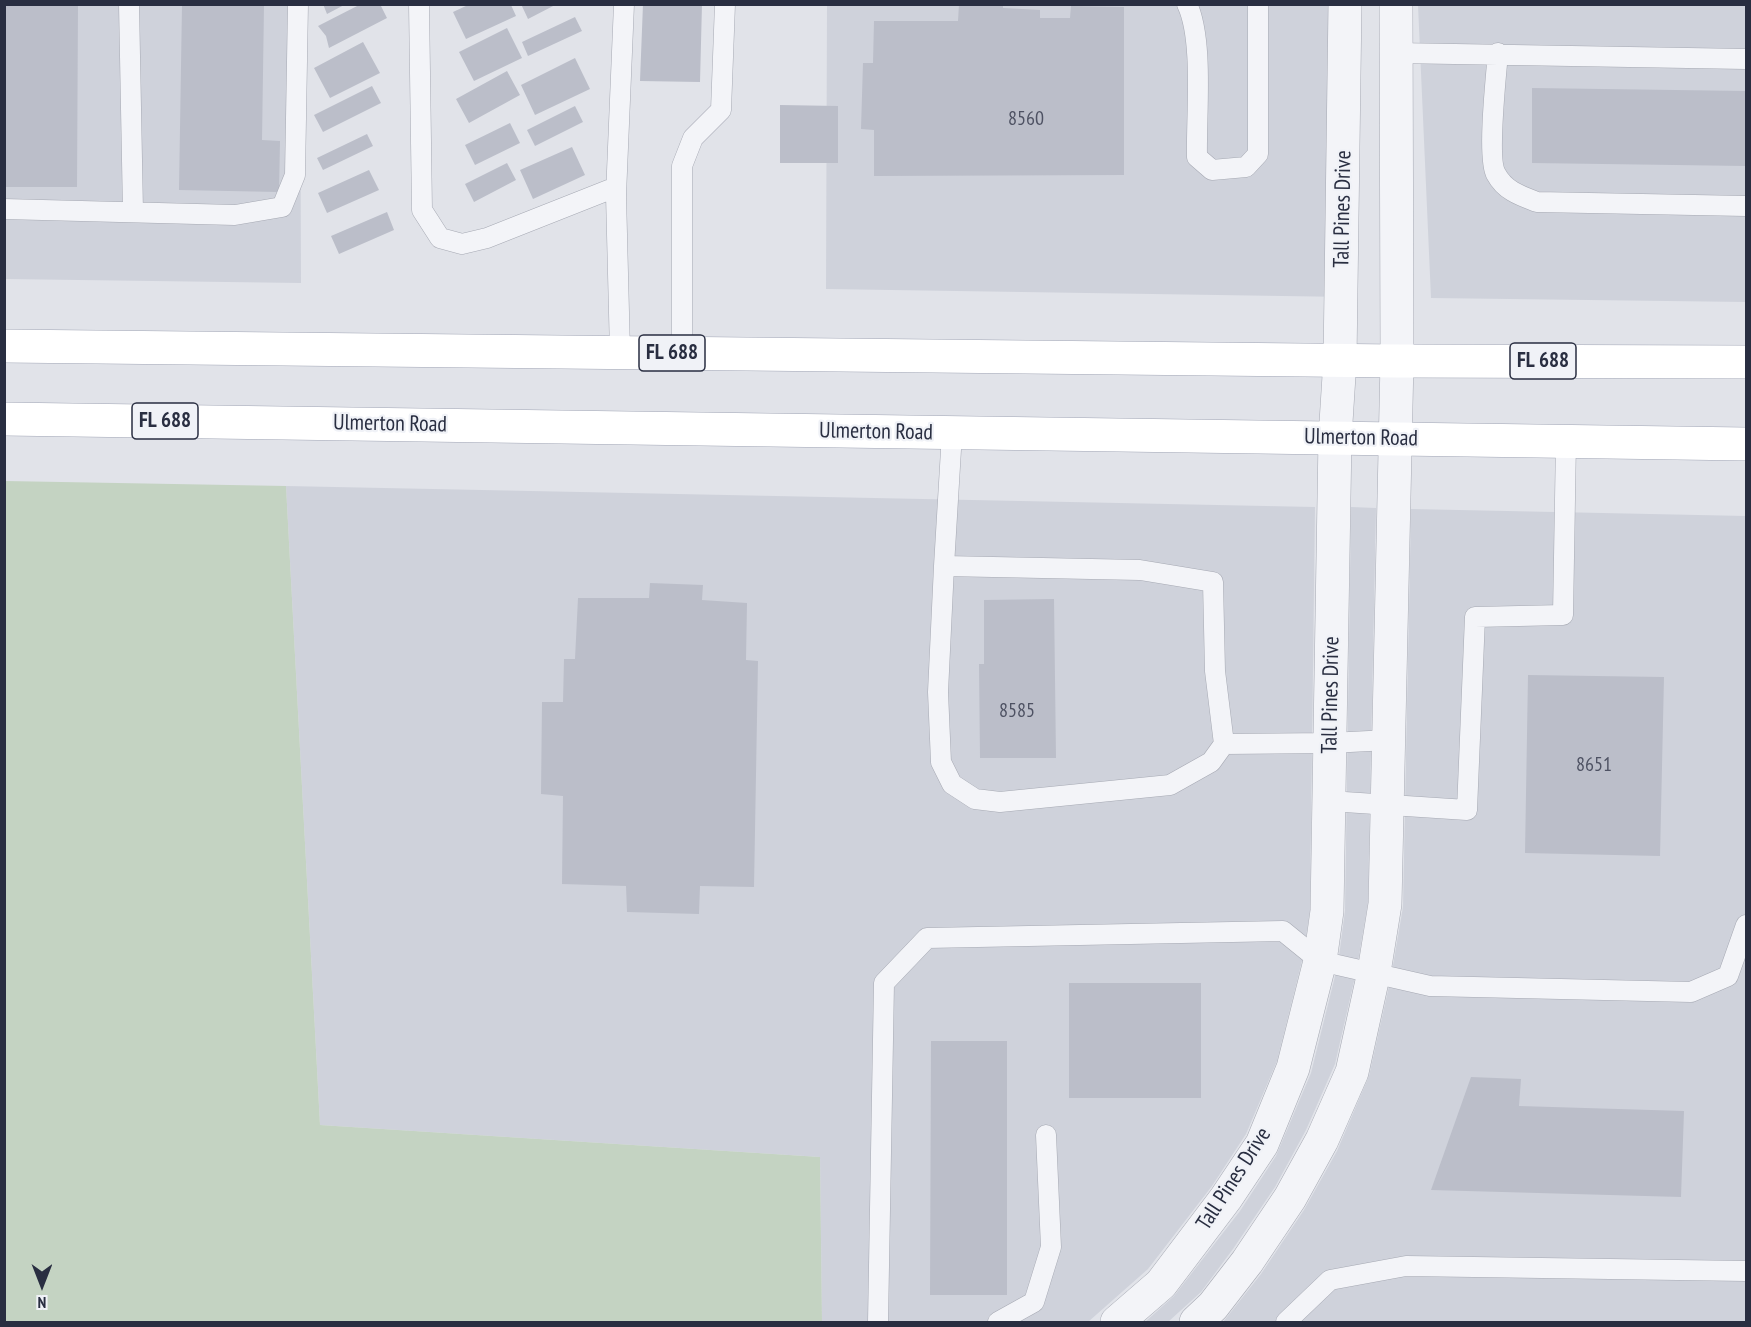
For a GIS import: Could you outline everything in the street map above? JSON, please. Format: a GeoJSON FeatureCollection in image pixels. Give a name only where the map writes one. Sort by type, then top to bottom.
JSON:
{"type":"FeatureCollection","features":[{"type":"Feature","properties":{"kind":"main road","name":"FL 688"},"geometry":{"type":"LineString","coordinates":[[4,346],[1397,361],[1746,362]]}},
{"type":"Feature","properties":{"kind":"main road","name":"Ulmerton Road"},"geometry":{"type":"LineString","coordinates":[[4,419],[1746,444]]}},
{"type":"Feature","properties":{"kind":"street","name":"Tall Pines Drive"},"geometry":{"type":"LineString","coordinates":[[1117,1323],[1161,1284],[1226,1198],[1262,1144],[1293,1068],[1320,961],[1327,911],[1335,438],[1340,360],[1345,4]]}},
{"type":"Feature","properties":{"kind":"street"},"geometry":{"type":"LineString","coordinates":[[1196,1323],[1213,1306],[1247,1262],[1290,1198],[1322,1140],[1352,1072],[1374,972],[1385,904],[1397,361],[1396,4]]}},
{"type":"Feature","properties":{"kind":"lane"},"geometry":{"type":"LineString","coordinates":[[129,4],[133,212]]}},
{"type":"Feature","properties":{"kind":"lane"},"geometry":{"type":"LineString","coordinates":[[4,209],[235,215],[282,207],[296,175],[298,4]]}},
{"type":"Feature","properties":{"kind":"lane"},"geometry":{"type":"LineString","coordinates":[[419,4],[422,210],[440,238],[462,244],[487,238],[616,187]]}},
{"type":"Feature","properties":{"kind":"lane"},"geometry":{"type":"LineString","coordinates":[[620,352],[616,187],[624,4]]}},
{"type":"Feature","properties":{"kind":"lane"},"geometry":{"type":"LineString","coordinates":[[682,353],[682,166],[693,138],[721,110],[725,4]]}},
{"type":"Feature","properties":{"kind":"lane"},"geometry":{"type":"LineString","coordinates":[[1187,4],[1192,16],[1197,47],[1197,157],[1212,170],[1246,167],[1258,154],[1258,4]]}},
{"type":"Feature","properties":{"kind":"lane"},"geometry":{"type":"LineString","coordinates":[[1396,53],[1746,59]]}},
{"type":"Feature","properties":{"kind":"lane"},"geometry":{"type":"LineString","coordinates":[[1498,53],[1492,143],[1495,173],[1509,191],[1537,202],[1746,206]]}},
{"type":"Feature","properties":{"kind":"lane"},"geometry":{"type":"LineString","coordinates":[[944,566],[1140,570],[1213,582],[1215,671],[1224,744],[1211,762],[1170,785],[1000,802],[975,800],[952,784],[941,762],[938,692],[944,566],[952,433]]}},
{"type":"Feature","properties":{"kind":"lane"},"geometry":{"type":"LineString","coordinates":[[1329,801],[1467,810],[1475,617],[1563,615],[1566,441]]}},
{"type":"Feature","properties":{"kind":"lane"},"geometry":{"type":"LineString","coordinates":[[1224,744],[1389,740]]}},
{"type":"Feature","properties":{"kind":"lane"},"geometry":{"type":"LineString","coordinates":[[878,1323],[884,983],[927,938],[1283,931],[1320,961],[1430,986],[1691,992],[1728,976],[1746,929]]}},
{"type":"Feature","properties":{"kind":"lane"},"geometry":{"type":"LineString","coordinates":[[998,1323],[1034,1302],[1051,1247],[1046,1136]]}},
{"type":"Feature","properties":{"kind":"lane"},"geometry":{"type":"LineString","coordinates":[[1286,1323],[1330,1280],[1406,1266],[1746,1271]]}},
{"type":"Feature","properties":{"kind":"shaded area"},"geometry":{"type":"Polygon","coordinates":[[[5,5],[300,5],[301,283],[5,279],[5,5]]]}},
{"type":"Feature","properties":{"kind":"shaded area"},"geometry":{"type":"Polygon","coordinates":[[[827,5],[1353,5],[1348,297],[826,289],[827,5]]]}},
{"type":"Feature","properties":{"kind":"shaded area"},"geometry":{"type":"Polygon","coordinates":[[[1418,5],[1746,5],[1746,302],[1431,298],[1418,5]]]}},
{"type":"Feature","properties":{"kind":"shaded area"},"geometry":{"type":"Polygon","coordinates":[[[286,486],[1315,507],[1310,910],[1303,957],[1277,1061],[1246,1134],[1212,1186],[1148,1269],[1088,1322],[822,1322],[820,1157],[320,1125],[286,486]]]}},
{"type":"Feature","properties":{"kind":"shaded area"},"geometry":{"type":"Polygon","coordinates":[[[1351,507],[1376,508],[1368,902],[1357,968],[1335,1064],[1306,1130],[1275,1187],[1233,1249],[1201,1292],[1168,1322],[1145,1322],[1174,1296],[1240,1211],[1276,1156],[1311,1073],[1338,964],[1345,911],[1351,507]]]}},
{"type":"Feature","properties":{"kind":"shaded area"},"geometry":{"type":"Polygon","coordinates":[[[1411,509],[1746,516],[1746,1322],[1223,1322],[1261,1274],[1304,1210],[1337,1151],[1369,1076],[1391,977],[1403,907],[1411,509]]]}},
{"type":"Feature","properties":{"kind":"green space"},"geometry":{"type":"Polygon","coordinates":[[[5,481],[286,486],[320,1125],[820,1157],[822,1322],[5,1322],[5,481]]]}},
{"type":"Feature","properties":{"kind":"building"},"geometry":{"type":"Polygon","coordinates":[[[323,4],[346,4],[327,14],[323,4]]]}},
{"type":"Feature","properties":{"kind":"building"},"geometry":{"type":"Polygon","coordinates":[[[361,4],[380,4],[387,18],[329,48],[326,36],[318,26],[361,4]]]}},
{"type":"Feature","properties":{"kind":"building"},"geometry":{"type":"Polygon","coordinates":[[[521,4],[557,4],[528,19],[521,4]]]}},
{"type":"Feature","properties":{"kind":"building"},"geometry":{"type":"Polygon","coordinates":[[[643,4],[702,4],[700,82],[640,81],[643,4]]]}},
{"type":"Feature","properties":{"kind":"building"},"geometry":{"type":"Polygon","coordinates":[[[959,4],[1003,4],[1003,8],[1040,10],[1040,18],[1070,18],[1071,6],[1124,7],[1124,175],[874,176],[874,130],[861,129],[863,63],[873,63],[874,21],[958,21],[959,4]]]}},
{"type":"Feature","properties":{"kind":"building"},"geometry":{"type":"Polygon","coordinates":[[[4,5],[78,5],[77,187],[4,187],[4,5]]]}},
{"type":"Feature","properties":{"kind":"building"},"geometry":{"type":"Polygon","coordinates":[[[182,5],[264,5],[262,140],[280,141],[279,192],[179,190],[182,5]]]}},
{"type":"Feature","properties":{"kind":"building"},"geometry":{"type":"Polygon","coordinates":[[[468,5],[511,5],[516,16],[466,39],[453,12],[468,5]]]}},
{"type":"Feature","properties":{"kind":"building"},"geometry":{"type":"Polygon","coordinates":[[[575,17],[582,31],[528,56],[522,42],[575,17]]]}},
{"type":"Feature","properties":{"kind":"building"},"geometry":{"type":"Polygon","coordinates":[[[507,28],[522,58],[474,81],[459,52],[507,28]]]}},
{"type":"Feature","properties":{"kind":"building"},"geometry":{"type":"Polygon","coordinates":[[[363,42],[380,73],[330,98],[314,68],[363,42]]]}},
{"type":"Feature","properties":{"kind":"building"},"geometry":{"type":"Polygon","coordinates":[[[575,58],[590,89],[535,115],[521,85],[575,58]]]}},
{"type":"Feature","properties":{"kind":"building"},"geometry":{"type":"Polygon","coordinates":[[[507,71],[520,95],[469,123],[456,99],[507,71]]]}},
{"type":"Feature","properties":{"kind":"building"},"geometry":{"type":"Polygon","coordinates":[[[372,86],[381,103],[323,132],[314,115],[372,86]]]}},
{"type":"Feature","properties":{"kind":"building"},"geometry":{"type":"Polygon","coordinates":[[[1532,88],[1746,91],[1746,166],[1532,163],[1532,88]]]}},
{"type":"Feature","properties":{"kind":"building"},"geometry":{"type":"Polygon","coordinates":[[[780,105],[838,106],[838,163],[780,163],[780,105]]]}},
{"type":"Feature","properties":{"kind":"building"},"geometry":{"type":"Polygon","coordinates":[[[575,106],[583,122],[535,146],[527,130],[575,106]]]}},
{"type":"Feature","properties":{"kind":"building"},"geometry":{"type":"Polygon","coordinates":[[[510,123],[520,143],[475,165],[465,145],[510,123]]]}},
{"type":"Feature","properties":{"kind":"building"},"geometry":{"type":"Polygon","coordinates":[[[367,134],[373,146],[323,170],[317,158],[367,134]]]}},
{"type":"Feature","properties":{"kind":"building"},"geometry":{"type":"Polygon","coordinates":[[[572,147],[585,175],[533,199],[520,170],[572,147]]]}},
{"type":"Feature","properties":{"kind":"building"},"geometry":{"type":"Polygon","coordinates":[[[507,163],[516,180],[474,202],[465,184],[507,163]]]}},
{"type":"Feature","properties":{"kind":"building"},"geometry":{"type":"Polygon","coordinates":[[[369,170],[379,190],[327,213],[318,193],[369,170]]]}},
{"type":"Feature","properties":{"kind":"building"},"geometry":{"type":"Polygon","coordinates":[[[387,212],[394,230],[339,254],[331,236],[387,212]]]}},
{"type":"Feature","properties":{"kind":"building"},"geometry":{"type":"Polygon","coordinates":[[[650,583],[703,585],[702,600],[747,603],[746,660],[758,661],[754,887],[700,886],[699,914],[627,912],[626,886],[562,884],[563,796],[541,794],[542,702],[563,702],[564,659],[575,659],[578,598],[649,598],[650,583]]]}},
{"type":"Feature","properties":{"kind":"building"},"geometry":{"type":"Polygon","coordinates":[[[1054,599],[1056,758],[980,758],[979,664],[984,664],[984,600],[1054,599]]]}},
{"type":"Feature","properties":{"kind":"building"},"geometry":{"type":"Polygon","coordinates":[[[1528,675],[1664,677],[1660,856],[1525,853],[1528,675]]]}},
{"type":"Feature","properties":{"kind":"building"},"geometry":{"type":"Polygon","coordinates":[[[1069,983],[1201,983],[1201,1098],[1069,1098],[1069,983]]]}},
{"type":"Feature","properties":{"kind":"building"},"geometry":{"type":"Polygon","coordinates":[[[931,1041],[1007,1041],[1007,1295],[930,1295],[931,1041]]]}},
{"type":"Feature","properties":{"kind":"building"},"geometry":{"type":"Polygon","coordinates":[[[1471,1077],[1521,1079],[1519,1106],[1684,1111],[1681,1197],[1431,1190],[1471,1077]]]}}]}
